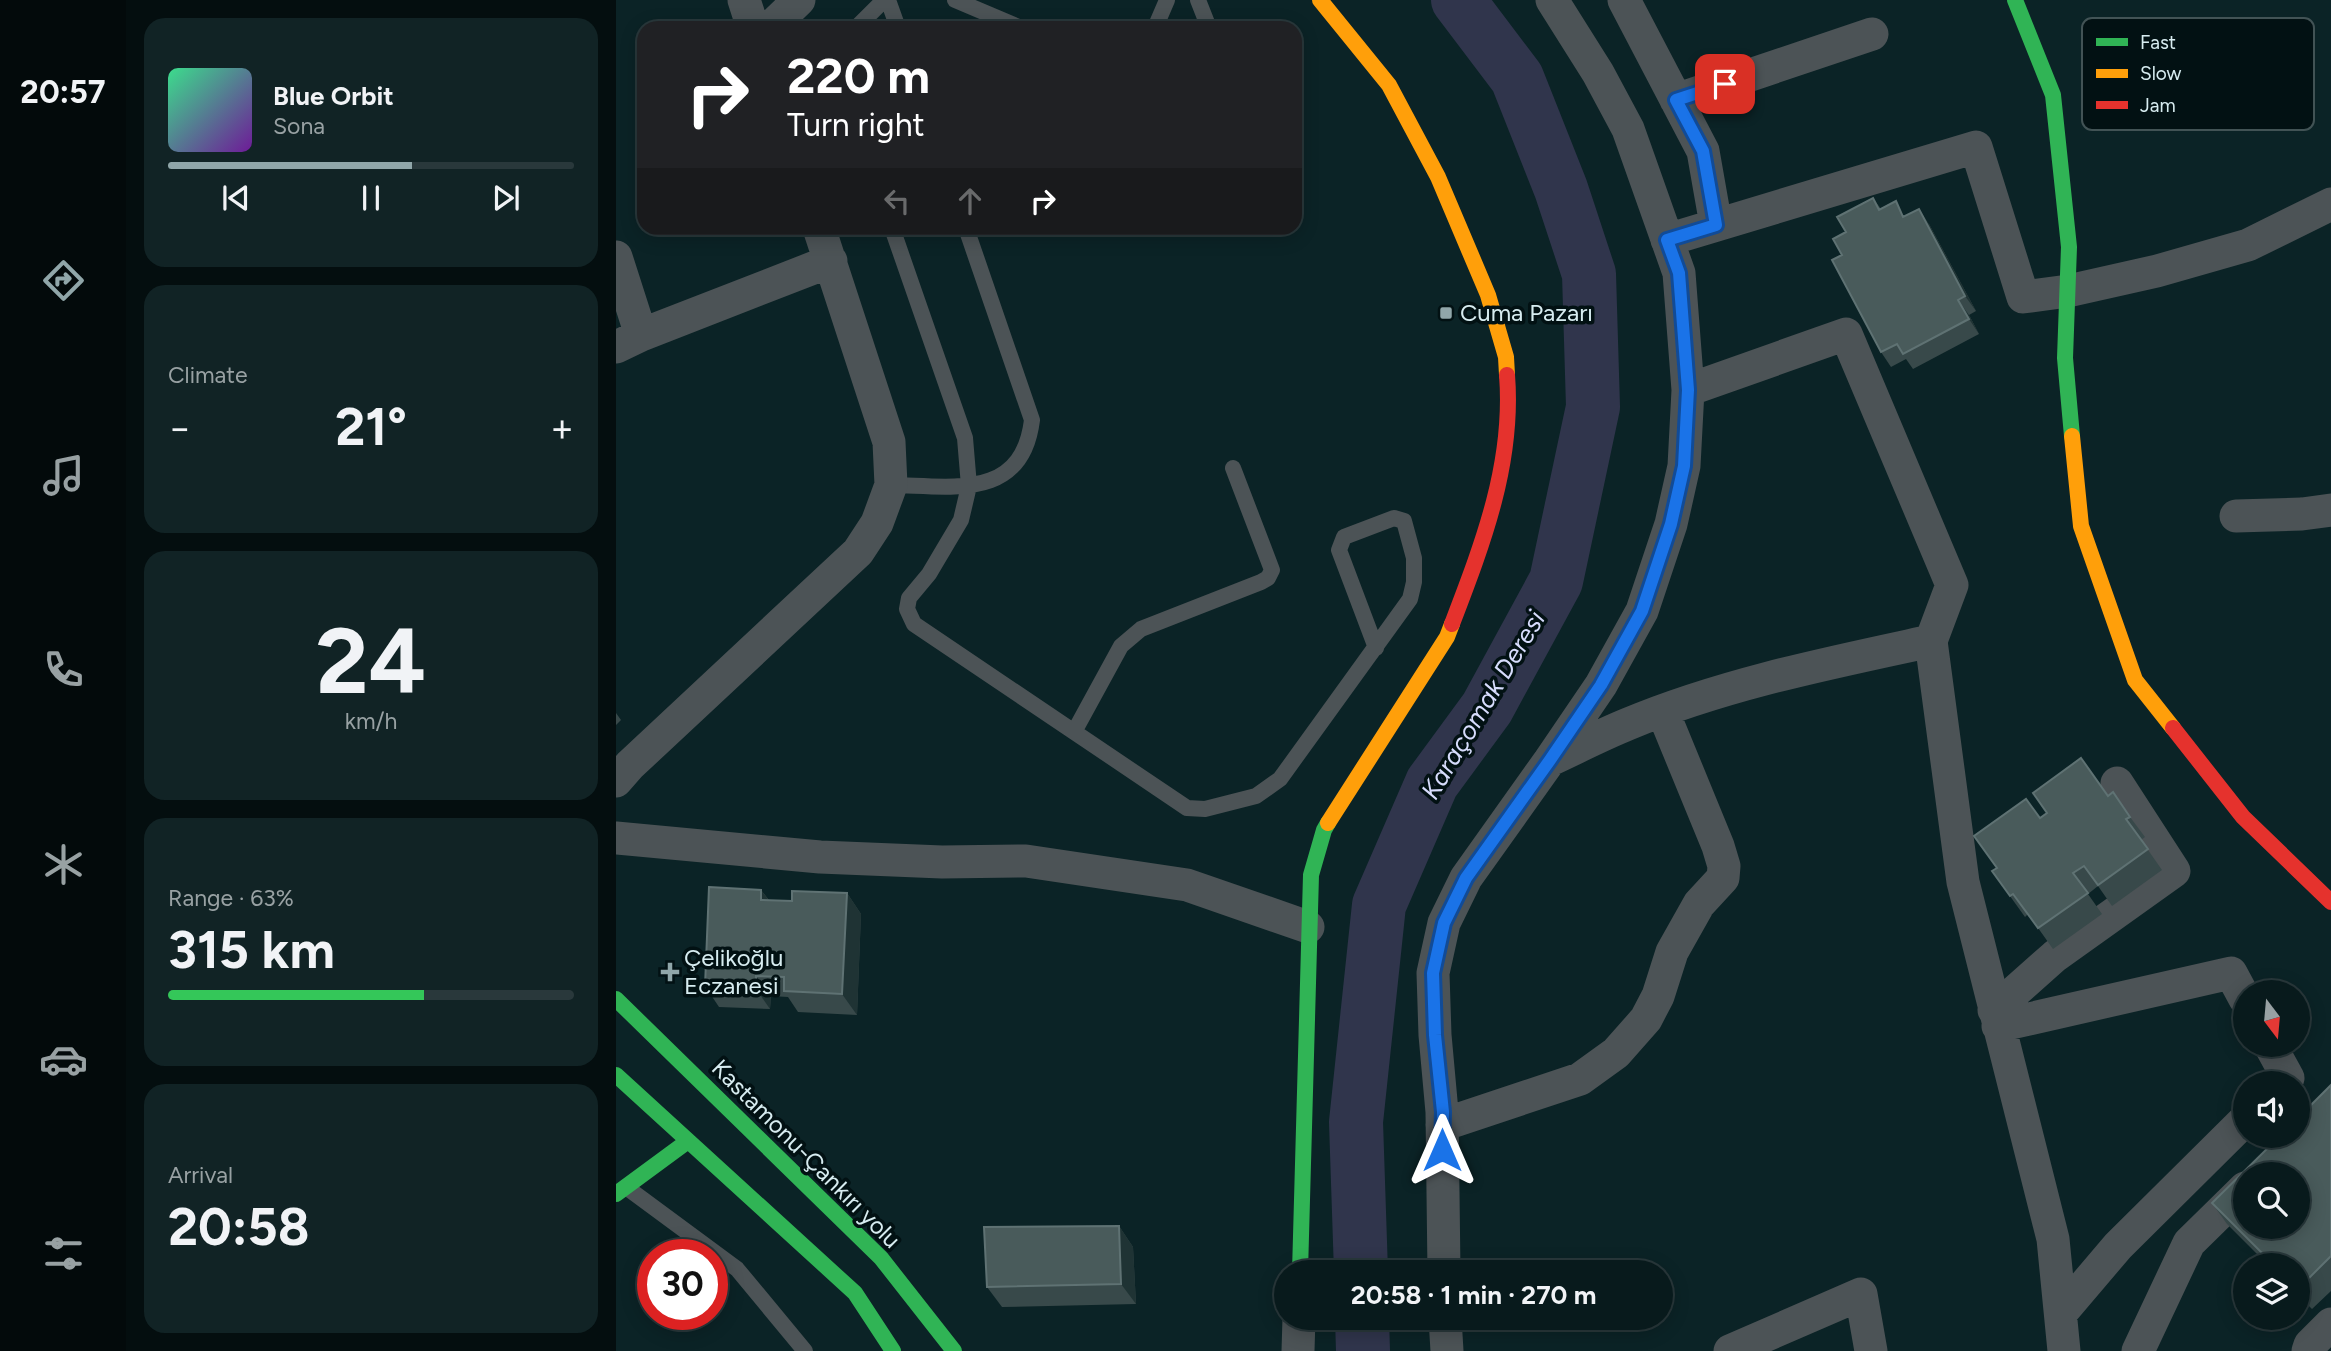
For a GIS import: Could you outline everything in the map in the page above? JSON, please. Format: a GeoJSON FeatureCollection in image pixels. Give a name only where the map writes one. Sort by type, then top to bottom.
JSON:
{"type":"FeatureCollection","features":[{"type":"Feature","properties":{"kind":"main road"},"geometry":{"type":"LineString","coordinates":[[1300,1260],[1311,875],[1324,830],[1447,637],[1484,541],[1500,480],[1510,410],[1506,357],[1488,295],[1437,177],[1389,85],[1321,0]]}},
{"type":"Feature","properties":{"kind":"main road"},"geometry":{"type":"LineString","coordinates":[[2015,0],[2053,95],[2069,247],[2066,358],[2081,526],[2135,680],[2243,817],[2331,902]]}},
{"type":"Feature","properties":{"kind":"main road","name":"Kastamonu-Çankırı yolu"},"geometry":{"type":"LineString","coordinates":[[616,999],[881,1258],[954,1351]]}},
{"type":"Feature","properties":{"kind":"main road"},"geometry":{"type":"LineString","coordinates":[[616,1075],[855,1293],[893,1351]]}},
{"type":"Feature","properties":{"kind":"main road"},"geometry":{"type":"LineString","coordinates":[[621,1190],[688,1141]]}},
{"type":"Feature","properties":{"kind":"street"},"geometry":{"type":"LineString","coordinates":[[744,0],[751,21]]}},
{"type":"Feature","properties":{"kind":"street"},"geometry":{"type":"LineString","coordinates":[[777,21],[799,0]]}},
{"type":"Feature","properties":{"kind":"street"},"geometry":{"type":"LineString","coordinates":[[1444,1260],[1442,1125],[1433,973],[1444,923],[1466,878],[1601,685],[1642,611],[1674,512],[1684,466],[1688,390],[1679,273],[1628,128],[1598,73],[1552,0]]}},
{"type":"Feature","properties":{"kind":"street"},"geometry":{"type":"LineString","coordinates":[[1624,0],[1703,151],[1716,225]]}},
{"type":"Feature","properties":{"kind":"street"},"geometry":{"type":"LineString","coordinates":[[1676,100],[1872,34]]}},
{"type":"Feature","properties":{"kind":"street"},"geometry":{"type":"LineString","coordinates":[[1667,240],[1976,147],[2023,298],[2157,271],[2248,245],[2331,204]]}},
{"type":"Feature","properties":{"kind":"street"},"geometry":{"type":"LineString","coordinates":[[616,781],[858,552],[877,523],[891,485],[889,442],[822,235]]}},
{"type":"Feature","properties":{"kind":"street"},"geometry":{"type":"LineString","coordinates":[[616,257],[629,341],[831,261]]}},
{"type":"Feature","properties":{"kind":"street"},"geometry":{"type":"LineString","coordinates":[[1688,390],[1846,334],[1952,585],[1931,641],[1963,881],[2053,1239],[2064,1351]]}},
{"type":"Feature","properties":{"kind":"street"},"geometry":{"type":"LineString","coordinates":[[2236,516],[2302,514],[2331,510]]}},
{"type":"Feature","properties":{"kind":"street"},"geometry":{"type":"LineString","coordinates":[[1550,760],[1628,724],[1728,690],[1835,662],[1931,641]]}},
{"type":"Feature","properties":{"kind":"street"},"geometry":{"type":"LineString","coordinates":[[1442,1125],[1580,1079],[1616,1053],[1646,1019],[1658,996],[1672,952],[1699,904],[1723,878],[1724,866],[1718,846],[1662,712]]}},
{"type":"Feature","properties":{"kind":"street"},"geometry":{"type":"LineString","coordinates":[[1996,1018],[2055,956],[2174,871],[2117,783]]}},
{"type":"Feature","properties":{"kind":"street"},"geometry":{"type":"LineString","coordinates":[[616,838],[820,858],[942,862],[1026,861],[1187,885],[1308,927]]}},
{"type":"Feature","properties":{"kind":"street"},"geometry":{"type":"LineString","coordinates":[[1996,1018],[2231,973],[2235,980]]}},
{"type":"Feature","properties":{"kind":"street"},"geometry":{"type":"LineString","coordinates":[[2062,1313],[2118,1246],[2233,1132]]}},
{"type":"Feature","properties":{"kind":"street"},"geometry":{"type":"LineString","coordinates":[[2138,1351],[2189,1243],[2233,1200]]}},
{"type":"Feature","properties":{"kind":"street"},"geometry":{"type":"LineString","coordinates":[[1730,1351],[1861,1294],[1871,1351]]}},
{"type":"Feature","properties":{"kind":"street"},"geometry":{"type":"LineString","coordinates":[[2308,1351],[2310,1345],[2331,1324]]}},
{"type":"Feature","properties":{"kind":"street"},"geometry":{"type":"LineString","coordinates":[[1298,1351],[1299,1330]]}},
{"type":"Feature","properties":{"kind":"street"},"geometry":{"type":"LineString","coordinates":[[1446,1330],[1447,1351]]}},
{"type":"Feature","properties":{"kind":"lane"},"geometry":{"type":"LineString","coordinates":[[864,21],[886,0],[895,21]]}},
{"type":"Feature","properties":{"kind":"lane"},"geometry":{"type":"LineString","coordinates":[[955,0],[1004,21]]}},
{"type":"Feature","properties":{"kind":"lane"},"geometry":{"type":"LineString","coordinates":[[1157,21],[1167,0]]}},
{"type":"Feature","properties":{"kind":"lane"},"geometry":{"type":"LineString","coordinates":[[1198,0],[1206,21]]}},
{"type":"Feature","properties":{"kind":"lane"},"geometry":{"type":"LineString","coordinates":[[894,235],[965,438],[970,486],[961,520],[929,574],[909,598],[907,609],[915,624],[1187,808],[1205,809],[1256,796],[1280,779],[1405,609],[1414,582],[1414,558],[1404,521],[1394,518],[1344,537],[1339,550],[1376,648]]}},
{"type":"Feature","properties":{"kind":"lane"},"geometry":{"type":"LineString","coordinates":[[891,485],[970,486],[1000,477],[1024,453],[1030,434],[1032,420],[968,235]]}},
{"type":"Feature","properties":{"kind":"lane"},"geometry":{"type":"LineString","coordinates":[[1074,732],[1121,646],[1130,636],[1141,629],[1268,578],[1272,570],[1233,468]]}},
{"type":"Feature","properties":{"kind":"lane"},"geometry":{"type":"LineString","coordinates":[[621,1190],[737,1269],[805,1351]]}},
{"type":"Feature","properties":{"kind":"building"},"geometry":{"type":"Polygon","coordinates":[[[1873,198],[1879,210],[1896,201],[1903,217],[1919,209],[1965,296],[1958,300],[1969,319],[1903,354],[1897,344],[1881,352],[1832,260],[1842,255],[1833,239],[1846,232],[1837,217],[1873,198]]]}},
{"type":"Feature","properties":{"kind":"building"},"geometry":{"type":"Polygon","coordinates":[[[2081,758],[2108,796],[2113,792],[2130,817],[2126,819],[2148,849],[2098,885],[2084,866],[2073,873],[2088,893],[2038,928],[1992,871],[1997,868],[1974,836],[2026,799],[2040,818],[2047,813],[2033,793],[2081,758]]]}},
{"type":"Feature","properties":{"kind":"building"},"geometry":{"type":"Polygon","coordinates":[[[709,887],[761,890],[761,900],[792,901],[792,891],[847,893],[842,994],[784,991],[784,977],[756,976],[756,989],[705,986],[709,887]]]}},
{"type":"Feature","properties":{"kind":"building"},"geometry":{"type":"Polygon","coordinates":[[[2331,1085],[2331,1256],[2310,1277],[2310,1253],[2262,1253],[2248,1239],[2310,1239],[2310,1162],[2254,1162],[2268,1148],[2310,1148],[2310,1106],[2331,1085]]]}},
{"type":"Feature","properties":{"kind":"building"},"geometry":{"type":"Polygon","coordinates":[[[2233,1182],[2233,1224],[2212,1203],[2233,1182]]]}},
{"type":"Feature","properties":{"kind":"building"},"geometry":{"type":"Polygon","coordinates":[[[1119,1226],[1121,1284],[987,1287],[984,1227],[1119,1226]]]}},
{"type":"Feature","properties":{"kind":"waterway","name":"Karaçomak Deresi"},"geometry":{"type":"LineString","coordinates":[[1361,1260],[1356,1122],[1379,905],[1432,783],[1487,708],[1556,581],[1593,407],[1589,274],[1561,189],[1517,78],[1458,0]]}},
{"type":"Feature","properties":{"kind":"waterway","name":"Karaçomak Deresi"},"geometry":{"type":"LineString","coordinates":[[1362,1330],[1363,1351]]}},
{"type":"Feature","properties":{"kind":"traffic: fast"},"geometry":{"type":"LineString","coordinates":[[2015,0],[2053,95],[2069,247],[2065,358],[2072,436]]}},
{"type":"Feature","properties":{"kind":"traffic: fast"},"geometry":{"type":"LineString","coordinates":[[1300,1260],[1311,875],[1328,823]]}},
{"type":"Feature","properties":{"kind":"traffic: fast"},"geometry":{"type":"LineString","coordinates":[[616,999],[881,1258],[954,1351]]}},
{"type":"Feature","properties":{"kind":"traffic: fast"},"geometry":{"type":"LineString","coordinates":[[616,1075],[855,1293],[893,1351]]}},
{"type":"Feature","properties":{"kind":"traffic: fast"},"geometry":{"type":"LineString","coordinates":[[616,1194],[688,1141]]}},
{"type":"Feature","properties":{"kind":"traffic: slow"},"geometry":{"type":"LineString","coordinates":[[1320,0],[1389,85],[1438,177],[1488,295],[1506,357],[1507,375]]}},
{"type":"Feature","properties":{"kind":"traffic: slow"},"geometry":{"type":"LineString","coordinates":[[2072,436],[2081,526],[2135,680],[2173,728]]}},
{"type":"Feature","properties":{"kind":"traffic: slow"},"geometry":{"type":"LineString","coordinates":[[1328,823],[1447,637],[1452,624]]}},
{"type":"Feature","properties":{"kind":"traffic: jam"},"geometry":{"type":"LineString","coordinates":[[1452,624],[1485,533],[1501,471],[1506,440],[1507,375]]}},
{"type":"Feature","properties":{"kind":"traffic: jam"},"geometry":{"type":"LineString","coordinates":[[2173,728],[2243,817],[2331,902]]}},
{"type":"Feature","properties":{"kind":"place","name":"Cuma Pazarı"},"geometry":{"type":"Point","coordinates":[1446,313]}},
{"type":"Feature","properties":{"kind":"place","name":"Çelikoğlu Eczanesi"},"geometry":{"type":"Point","coordinates":[670,972]}},
{"type":"Feature","properties":{"kind":"route"},"geometry":{"type":"LineString","coordinates":[[1442,1150],[1443,1112],[1435,1035],[1433,973],[1444,923],[1466,878],[1601,685],[1642,611],[1671,524],[1684,466],[1688,390],[1679,273],[1667,240],[1716,225],[1703,151],[1676,100],[1725,84]]}}]}
